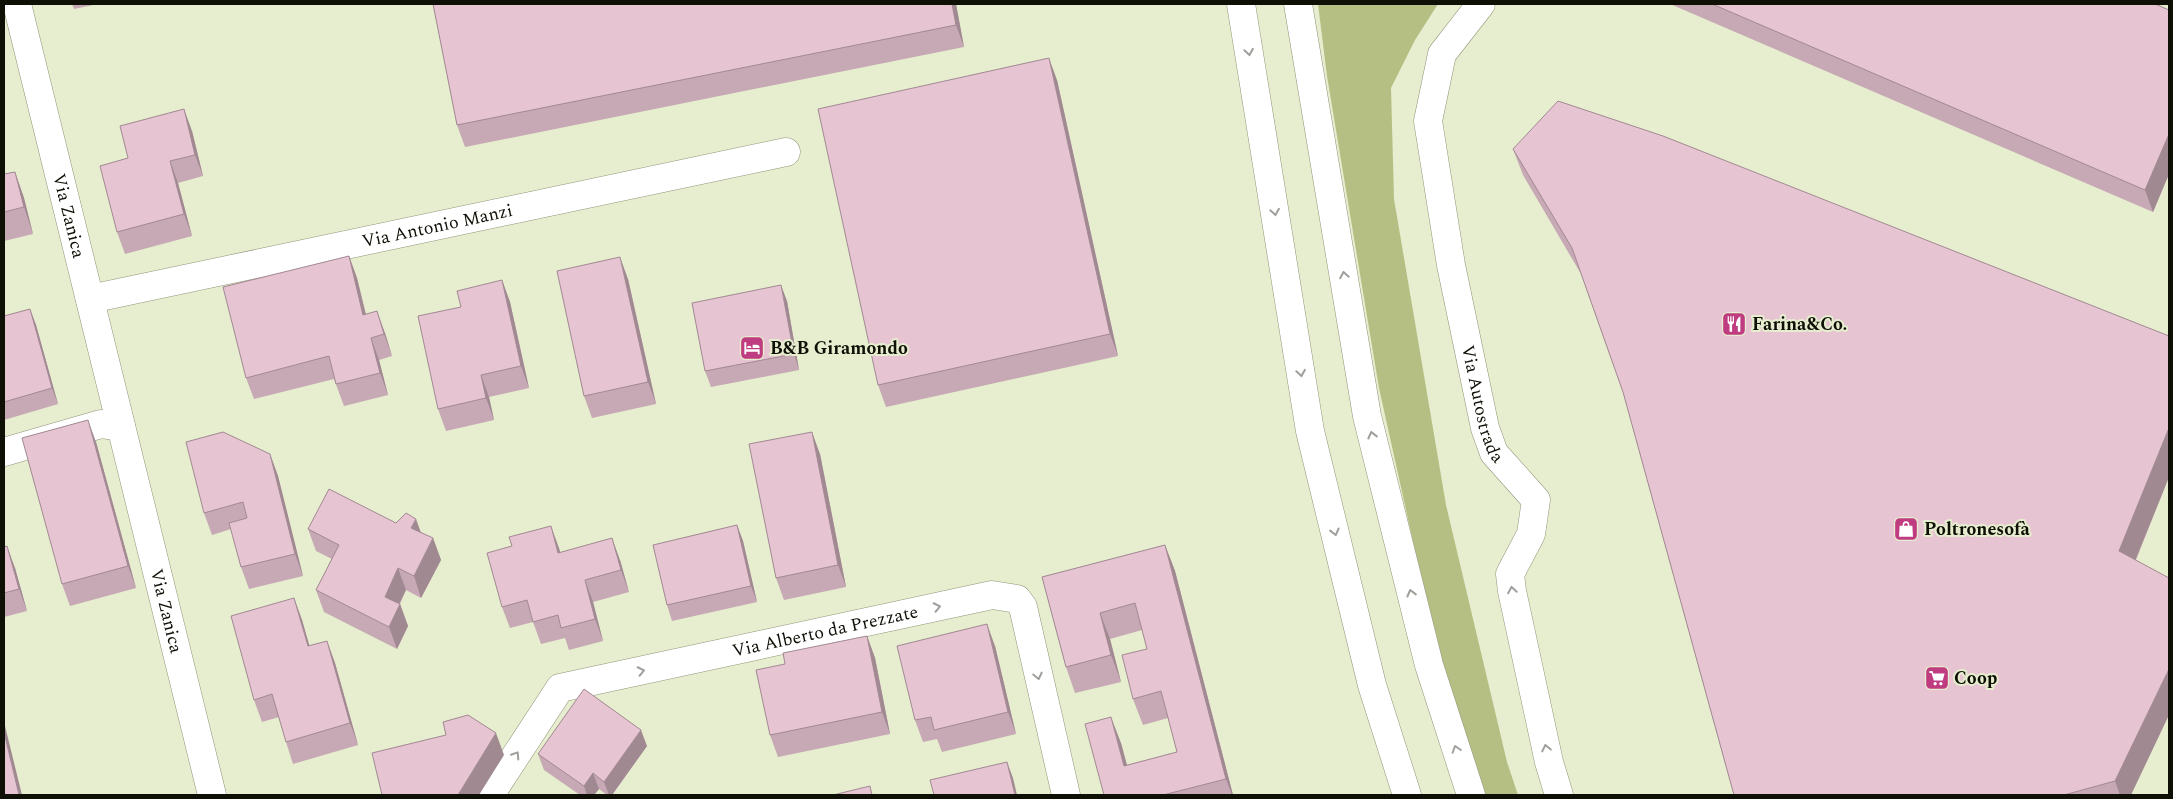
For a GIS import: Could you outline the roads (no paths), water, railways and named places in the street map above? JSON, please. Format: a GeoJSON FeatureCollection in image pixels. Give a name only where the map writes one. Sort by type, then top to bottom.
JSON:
{"type":"FeatureCollection","features":[{"type":"Feature","properties":{"kind":"street"},"geometry":{"type":"LineString","coordinates":[[1241,4],[1310,431],[1372,685],[1407,795]]}},
{"type":"Feature","properties":{"kind":"street"},"geometry":{"type":"LineString","coordinates":[[1298,4],[1367,416],[1429,665],[1471,795]]}},
{"type":"Feature","properties":{"kind":"street","name":"Via Autostrada"},"geometry":{"type":"LineString","coordinates":[[1481,4],[1442,54],[1428,121],[1451,265],[1485,428],[1494,454],[1536,500],[1531,534],[1510,574],[1549,762],[1560,795]]}},
{"type":"Feature","properties":{"kind":"street","name":"Via Zanica"},"geometry":{"type":"LineString","coordinates":[[14,17],[90,299],[212,795]]}},
{"type":"Feature","properties":{"kind":"street","name":"Via Antonio Manzi"},"geometry":{"type":"LineString","coordinates":[[90,299],[786,152]]}},
{"type":"Feature","properties":{"kind":"street"},"geometry":{"type":"LineString","coordinates":[[4,452],[101,424],[121,427]]}},
{"type":"Feature","properties":{"kind":"street","name":"Via Alberto da Prezzate"},"geometry":{"type":"LineString","coordinates":[[490,795],[560,688],[992,595],[1017,599],[1023,607],[1066,795]]}},
{"type":"Feature","properties":{"kind":"place","name":"Farina&Co."},"geometry":{"type":"Point","coordinates":[1734,324]}},
{"type":"Feature","properties":{"kind":"place","name":"B&B Giramondo"},"geometry":{"type":"Point","coordinates":[752,348]}},
{"type":"Feature","properties":{"kind":"place","name":"Poltronesofà"},"geometry":{"type":"Point","coordinates":[1906,529]}},
{"type":"Feature","properties":{"kind":"place","name":"Coop"},"geometry":{"type":"Point","coordinates":[1937,678]}}]}
